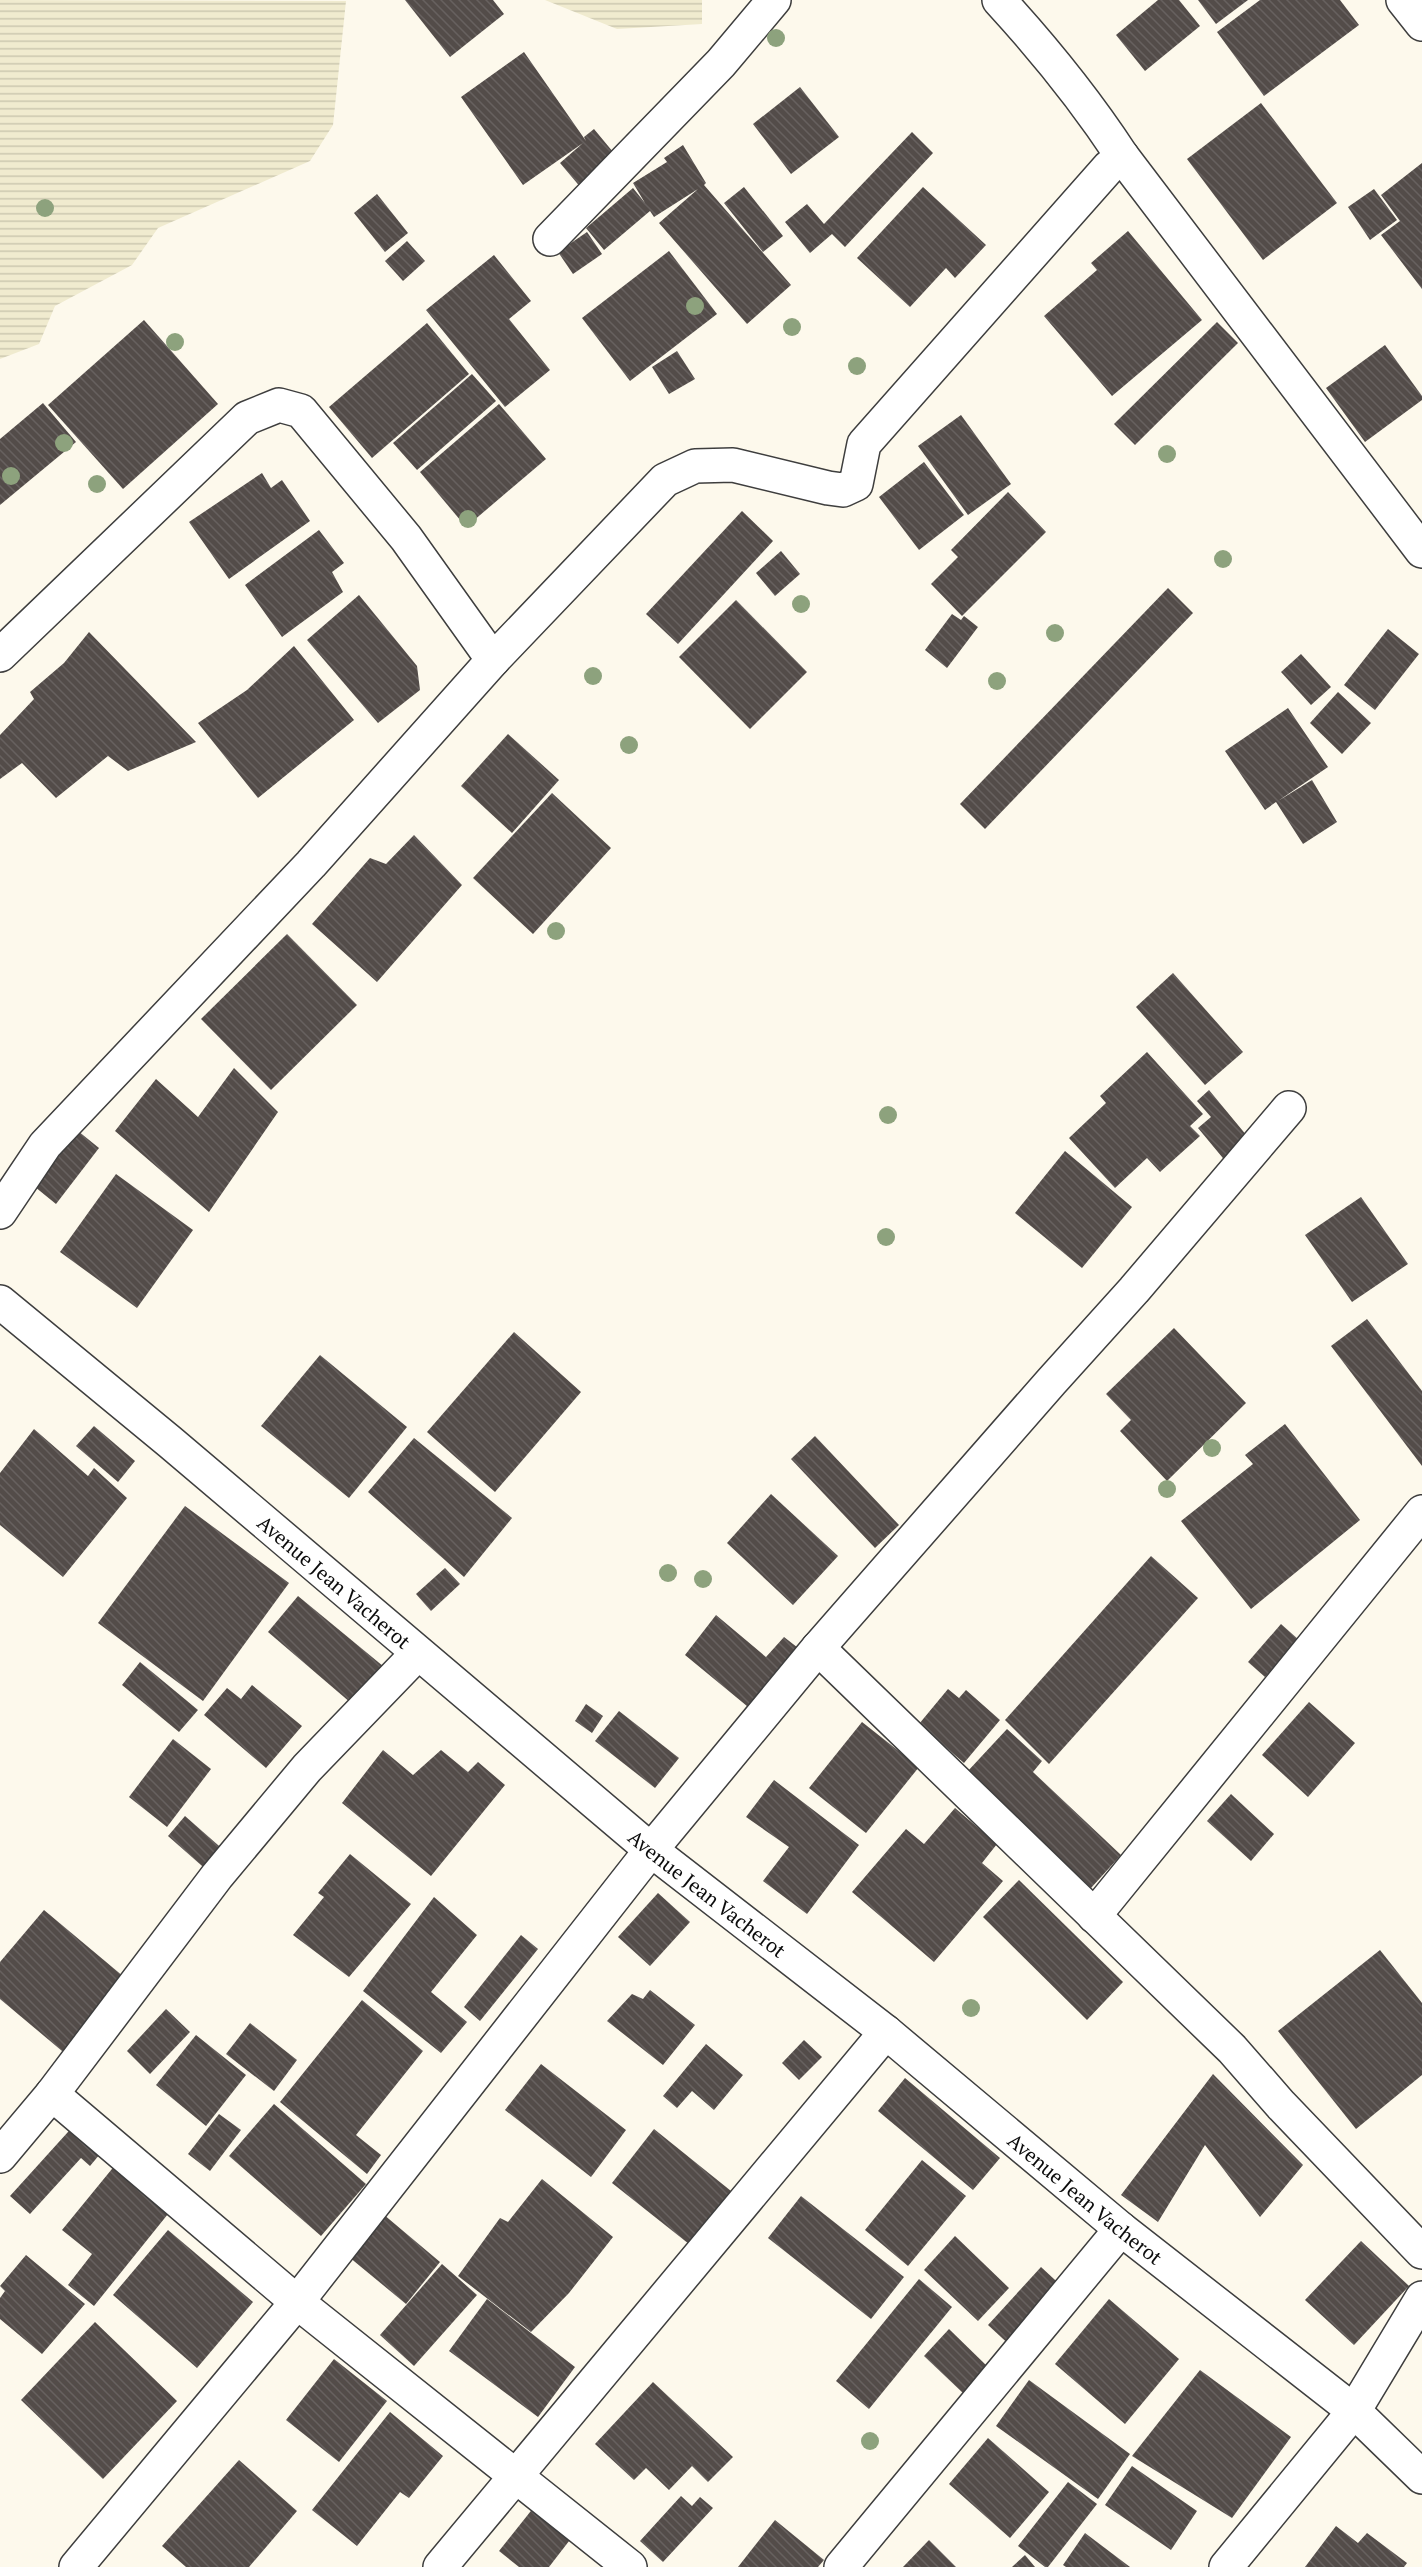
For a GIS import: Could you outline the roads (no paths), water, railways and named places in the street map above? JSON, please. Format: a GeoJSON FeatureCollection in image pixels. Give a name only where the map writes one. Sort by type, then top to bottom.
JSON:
{"type":"FeatureCollection","features":[{"type":"Feature","properties":{"kind":"street"},"geometry":{"type":"LineString","coordinates":[[550,239],[721,63],[774,0]]}},
{"type":"Feature","properties":{"kind":"street"},"geometry":{"type":"LineString","coordinates":[[999,0],[1024,27],[1100,122],[1122,156],[1422,551]]}},
{"type":"Feature","properties":{"kind":"street"},"geometry":{"type":"LineString","coordinates":[[1403,0],[1422,24]]}},
{"type":"Feature","properties":{"kind":"street"},"geometry":{"type":"LineString","coordinates":[[0,1212],[45,1146],[312,864],[493,660],[665,480],[695,466],[733,465],[828,488],[843,490],[856,484],[864,444],[1109,167],[1122,156]]}},
{"type":"Feature","properties":{"kind":"street"},"geometry":{"type":"LineString","coordinates":[[0,655],[247,418],[279,405],[302,411],[406,538],[493,660]]}},
{"type":"Feature","properties":{"kind":"street"},"geometry":{"type":"LineString","coordinates":[[75,2567],[297,2302],[651,1850],[818,1648],[1134,1290],[1289,1108]]}},
{"type":"Feature","properties":{"kind":"street","name":"Avenue Jean Vacherot"},"geometry":{"type":"LineString","coordinates":[[0,1302],[170,1442],[651,1850],[886,2032],[1121,2229],[1354,2411],[1422,2477]]}},
{"type":"Feature","properties":{"kind":"street"},"geometry":{"type":"LineString","coordinates":[[1094,1916],[1422,1512]]}},
{"type":"Feature","properties":{"kind":"street"},"geometry":{"type":"LineString","coordinates":[[818,1648],[1232,2049],[1281,2105],[1422,2252]]}},
{"type":"Feature","properties":{"kind":"street"},"geometry":{"type":"LineString","coordinates":[[0,2156],[52,2094],[217,1876],[308,1768],[418,1653]]}},
{"type":"Feature","properties":{"kind":"street"},"geometry":{"type":"LineString","coordinates":[[440,2567],[886,2032]]}},
{"type":"Feature","properties":{"kind":"street"},"geometry":{"type":"LineString","coordinates":[[52,2094],[297,2302],[630,2567]]}},
{"type":"Feature","properties":{"kind":"street"},"geometry":{"type":"LineString","coordinates":[[841,2567],[1121,2229]]}},
{"type":"Feature","properties":{"kind":"street"},"geometry":{"type":"LineString","coordinates":[[1226,2567],[1354,2411],[1422,2298]]}}]}
